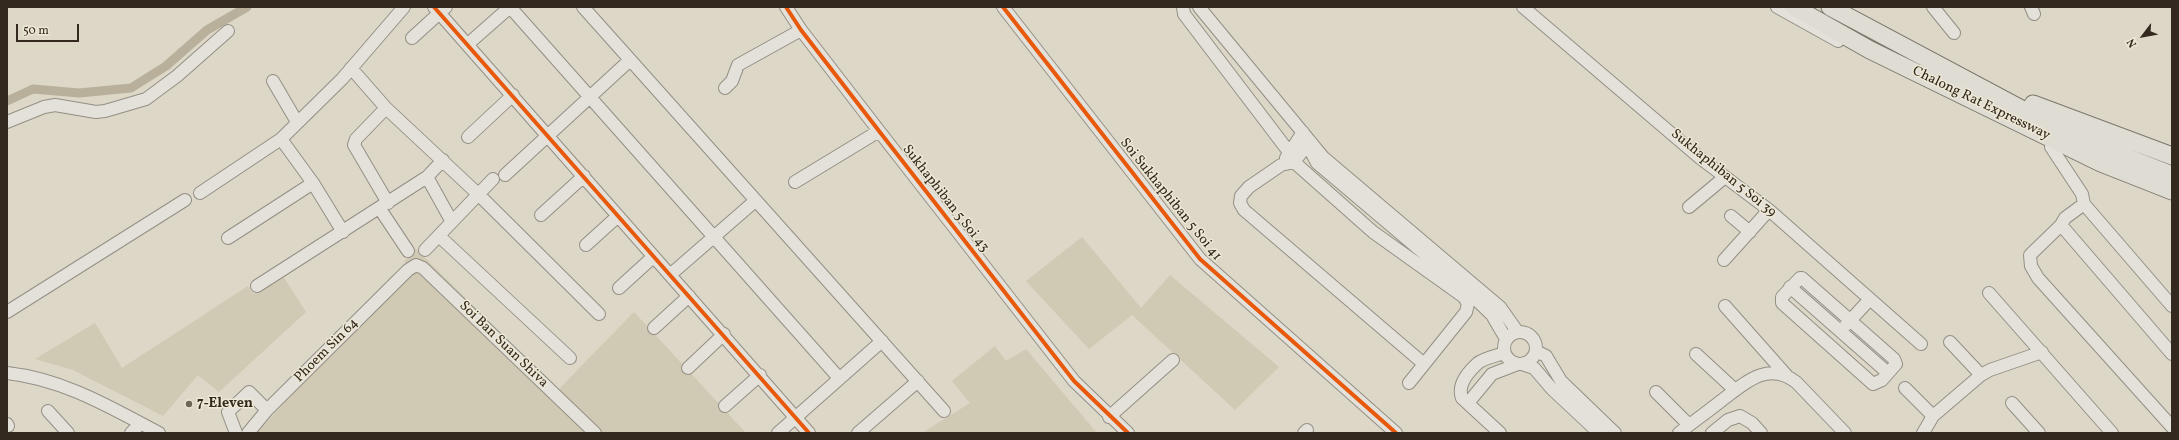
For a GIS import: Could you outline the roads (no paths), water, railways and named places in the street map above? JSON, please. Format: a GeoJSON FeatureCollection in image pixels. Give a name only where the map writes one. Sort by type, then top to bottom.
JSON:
{"type":"FeatureCollection","features":[{"type":"Feature","properties":{"kind":"highway","name":"Chalong Rat Expressway"},"geometry":{"type":"LineString","coordinates":[[1794,7],[1870,50],[2087,156],[2172,191]]}},
{"type":"Feature","properties":{"kind":"highway","name":"Chalong Rat Expressway"},"geometry":{"type":"LineString","coordinates":[[1830,7],[2072,136],[2172,176]]}},
{"type":"Feature","properties":{"kind":"highway"},"geometry":{"type":"LineString","coordinates":[[1915,52],[2048,110],[2172,156]]}},
{"type":"Feature","properties":{"kind":"street"},"geometry":{"type":"LineString","coordinates":[[200,193],[282,140],[297,122],[351,68],[404,7]]}},
{"type":"Feature","properties":{"kind":"street"},"geometry":{"type":"LineString","coordinates":[[468,44],[510,7],[839,378]]}},
{"type":"Feature","properties":{"kind":"street"},"geometry":{"type":"LineString","coordinates":[[583,7],[944,411]]}},
{"type":"Feature","properties":{"kind":"street","name":"Sukhaphiban 5 Soi 43"},"geometry":{"type":"LineString","coordinates":[[786,7],[801,30],[879,132],[1074,381],[1109,417],[1128,433]]}},
{"type":"Feature","properties":{"kind":"street","name":"Soi Sukhaphiban 5 Soi 41"},"geometry":{"type":"LineString","coordinates":[[1003,7],[1200,259],[1396,433]]}},
{"type":"Feature","properties":{"kind":"street"},"geometry":{"type":"LineString","coordinates":[[1184,7],[1184,14],[1292,157],[1373,232],[1464,296],[1468,304],[1466,312],[1409,383]]}},
{"type":"Feature","properties":{"kind":"street"},"geometry":{"type":"LineString","coordinates":[[1199,7],[1288,112],[1305,138],[1317,163],[1460,284],[1492,315],[1506,339],[1504,353],[1509,360],[1534,368],[1590,408],[1616,433]]}},
{"type":"Feature","properties":{"kind":"street","name":"Sukhaphiban 5 Soi 39"},"geometry":{"type":"LineString","coordinates":[[1523,7],[1580,57],[1725,177],[1768,210],[1921,344]]}},
{"type":"Feature","properties":{"kind":"street"},"geometry":{"type":"LineString","coordinates":[[1777,7],[1819,32],[2051,147],[2117,178],[2172,199]]}},
{"type":"Feature","properties":{"kind":"street"},"geometry":{"type":"LineString","coordinates":[[1933,7],[1954,32]]}},
{"type":"Feature","properties":{"kind":"street"},"geometry":{"type":"LineString","coordinates":[[412,38],[440,9],[468,44],[653,257],[724,334],[809,433]]}},
{"type":"Feature","properties":{"kind":"street"},"geometry":{"type":"LineString","coordinates":[[725,88],[732,81],[738,65],[801,30]]}},
{"type":"Feature","properties":{"kind":"street"},"geometry":{"type":"LineString","coordinates":[[7,122],[44,107],[55,105],[101,111],[146,99],[177,76],[228,31]]}},
{"type":"Feature","properties":{"kind":"street"},"geometry":{"type":"LineString","coordinates":[[505,175],[630,60]]}},
{"type":"Feature","properties":{"kind":"street"},"geometry":{"type":"LineString","coordinates":[[351,68],[386,108],[443,160],[599,314]]}},
{"type":"Feature","properties":{"kind":"street"},"geometry":{"type":"LineString","coordinates":[[273,81],[297,122]]}},
{"type":"Feature","properties":{"kind":"street"},"geometry":{"type":"LineString","coordinates":[[468,137],[513,95]]}},
{"type":"Feature","properties":{"kind":"street"},"geometry":{"type":"LineString","coordinates":[[386,108],[356,140],[354,145],[408,251]]}},
{"type":"Feature","properties":{"kind":"street"},"geometry":{"type":"LineString","coordinates":[[795,182],[879,132]]}},
{"type":"Feature","properties":{"kind":"street"},"geometry":{"type":"LineString","coordinates":[[1305,138],[1292,157],[1249,187],[1241,196],[1240,203],[1244,210],[1424,364]]}},
{"type":"Feature","properties":{"kind":"street"},"geometry":{"type":"LineString","coordinates":[[1305,138],[1323,157],[1500,307],[1517,332],[1530,335],[1536,343],[1536,351],[1531,360],[1492,374],[1468,403]]}},
{"type":"Feature","properties":{"kind":"street"},"geometry":{"type":"LineString","coordinates":[[282,140],[313,183],[343,232]]}},
{"type":"Feature","properties":{"kind":"street"},"geometry":{"type":"LineString","coordinates":[[2051,147],[2082,194],[2084,204],[2172,306]]}},
{"type":"Feature","properties":{"kind":"street"},"geometry":{"type":"LineString","coordinates":[[257,286],[384,206],[427,177],[443,160]]}},
{"type":"Feature","properties":{"kind":"street"},"geometry":{"type":"LineString","coordinates":[[541,215],[584,176]]}},
{"type":"Feature","properties":{"kind":"street"},"geometry":{"type":"LineString","coordinates":[[427,177],[452,222]]}},
{"type":"Feature","properties":{"kind":"street"},"geometry":{"type":"LineString","coordinates":[[1689,207],[1725,177]]}},
{"type":"Feature","properties":{"kind":"street"},"geometry":{"type":"LineString","coordinates":[[425,250],[493,178]]}},
{"type":"Feature","properties":{"kind":"street"},"geometry":{"type":"LineString","coordinates":[[228,238],[313,183]]}},
{"type":"Feature","properties":{"kind":"street"},"geometry":{"type":"LineString","coordinates":[[7,312],[185,200]]}},
{"type":"Feature","properties":{"kind":"street"},"geometry":{"type":"LineString","coordinates":[[670,276],[755,201]]}},
{"type":"Feature","properties":{"kind":"street"},"geometry":{"type":"LineString","coordinates":[[2084,204],[2065,218],[2061,225],[2030,255],[2031,266],[2038,278],[2172,427]]}},
{"type":"Feature","properties":{"kind":"street"},"geometry":{"type":"LineString","coordinates":[[1724,260],[1768,210]]}},
{"type":"Feature","properties":{"kind":"street"},"geometry":{"type":"LineString","coordinates":[[586,245],[618,216]]}},
{"type":"Feature","properties":{"kind":"street"},"geometry":{"type":"LineString","coordinates":[[1730,216],[1750,232]]}},
{"type":"Feature","properties":{"kind":"street"},"geometry":{"type":"LineString","coordinates":[[2061,225],[2172,354]]}},
{"type":"Feature","properties":{"kind":"street"},"geometry":{"type":"LineString","coordinates":[[439,236],[570,358]]}},
{"type":"Feature","properties":{"kind":"street"},"geometry":{"type":"LineString","coordinates":[[619,288],[653,257]]}},
{"type":"Feature","properties":{"kind":"street","name":"Soi Ban Suan Shiva"},"geometry":{"type":"LineString","coordinates":[[408,270],[416,265],[423,268],[595,433]]}},
{"type":"Feature","properties":{"kind":"street","name":"Phoem Sin 64"},"geometry":{"type":"LineString","coordinates":[[248,433],[267,410],[408,270]]}},
{"type":"Feature","properties":{"kind":"street"},"geometry":{"type":"LineString","coordinates":[[1802,278],[1894,359],[1896,364],[1882,380],[1873,384],[1782,304],[1782,296],[1790,287],[1795,280],[1802,278]]}},
{"type":"Feature","properties":{"kind":"street"},"geometry":{"type":"LineString","coordinates":[[1790,287],[1888,373]]}},
{"type":"Feature","properties":{"kind":"street"},"geometry":{"type":"LineString","coordinates":[[1989,293],[2112,433]]}},
{"type":"Feature","properties":{"kind":"street"},"geometry":{"type":"LineString","coordinates":[[654,328],[689,296]]}},
{"type":"Feature","properties":{"kind":"street"},"geometry":{"type":"LineString","coordinates":[[1833,348],[1843,334],[1843,329],[1870,299]]}},
{"type":"Feature","properties":{"kind":"street"},"geometry":{"type":"LineString","coordinates":[[1725,306],[1787,376],[1845,433]]}},
{"type":"Feature","properties":{"kind":"street"},"geometry":{"type":"LineString","coordinates":[[1506,339],[1517,332]]}},
{"type":"Feature","properties":{"kind":"street"},"geometry":{"type":"LineString","coordinates":[[688,368],[724,334]]}},
{"type":"Feature","properties":{"kind":"street"},"geometry":{"type":"LineString","coordinates":[[778,433],[882,341]]}},
{"type":"Feature","properties":{"kind":"street"},"geometry":{"type":"LineString","coordinates":[[1950,342],[1981,375]]}},
{"type":"Feature","properties":{"kind":"street"},"geometry":{"type":"LineString","coordinates":[[1536,351],[1546,356],[1556,385],[1582,417],[1600,433]]}},
{"type":"Feature","properties":{"kind":"street"},"geometry":{"type":"LineString","coordinates":[[1923,433],[1933,416],[1981,375],[1990,370],[2042,352]]}},
{"type":"Feature","properties":{"kind":"street"},"geometry":{"type":"LineString","coordinates":[[1500,433],[1468,403],[1460,391],[1461,383],[1478,363],[1504,353]]}},
{"type":"Feature","properties":{"kind":"street"},"geometry":{"type":"LineString","coordinates":[[1696,354],[1735,390]]}},
{"type":"Feature","properties":{"kind":"street"},"geometry":{"type":"LineString","coordinates":[[1109,417],[1173,360]]}},
{"type":"Feature","properties":{"kind":"street"},"geometry":{"type":"LineString","coordinates":[[1679,433],[1748,379],[1775,373],[1787,376]]}},
{"type":"Feature","properties":{"kind":"street"},"geometry":{"type":"LineString","coordinates":[[7,374],[28,376],[65,386],[149,430]]}},
{"type":"Feature","properties":{"kind":"street"},"geometry":{"type":"LineString","coordinates":[[725,406],[760,375]]}},
{"type":"Feature","properties":{"kind":"street"},"geometry":{"type":"LineString","coordinates":[[858,433],[918,381]]}},
{"type":"Feature","properties":{"kind":"street"},"geometry":{"type":"LineString","coordinates":[[1905,388],[1933,416]]}},
{"type":"Feature","properties":{"kind":"street"},"geometry":{"type":"LineString","coordinates":[[236,433],[228,412],[249,392],[267,410]]}},
{"type":"Feature","properties":{"kind":"street"},"geometry":{"type":"LineString","coordinates":[[1656,392],[1689,425]]}},
{"type":"Feature","properties":{"kind":"street"},"geometry":{"type":"LineString","coordinates":[[2012,403],[2038,433]]}},
{"type":"Feature","properties":{"kind":"street"},"geometry":{"type":"LineString","coordinates":[[1582,417],[1590,408]]}},
{"type":"Feature","properties":{"kind":"street"},"geometry":{"type":"LineString","coordinates":[[48,411],[68,433]]}},
{"type":"Feature","properties":{"kind":"street"},"geometry":{"type":"LineString","coordinates":[[1712,433],[1728,420],[1740,416],[1752,423],[1761,433]]}},
{"type":"Feature","properties":{"kind":"street"},"geometry":{"type":"LineString","coordinates":[[131,433],[149,430]]}},
{"type":"Feature","properties":{"kind":"waterway"},"geometry":{"type":"LineString","coordinates":[[7,101],[33,89],[79,93],[131,88],[166,66],[207,30],[247,7]]}},
{"type":"Feature","properties":{"kind":"place","name":"7-Eleven"},"geometry":{"type":"Point","coordinates":[189,404]}}]}
